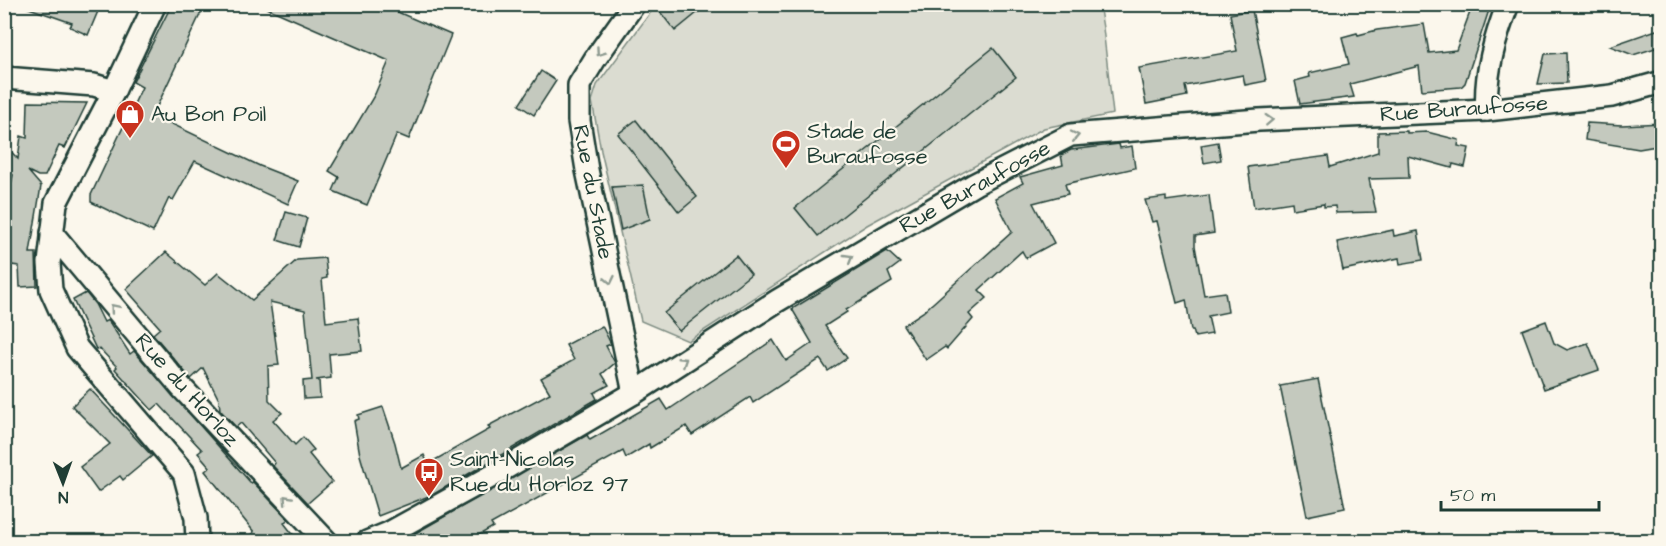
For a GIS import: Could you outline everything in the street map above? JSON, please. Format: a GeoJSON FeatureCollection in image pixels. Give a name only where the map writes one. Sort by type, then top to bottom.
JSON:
{"type":"FeatureCollection","features":[{"type":"Feature","properties":{"kind":"street"},"geometry":{"type":"LineString","coordinates":[[155,4],[114,91],[56,203],[48,263],[51,290],[77,348],[184,473],[196,518],[197,542]]}},
{"type":"Feature","properties":{"kind":"street","name":"Rue du Stade"},"geometry":{"type":"LineString","coordinates":[[634,4],[579,85],[579,121],[634,393]]}},
{"type":"Feature","properties":{"kind":"street"},"geometry":{"type":"LineString","coordinates":[[1487,110],[1485,90],[1499,29],[1508,4]]}},
{"type":"Feature","properties":{"kind":"street"},"geometry":{"type":"LineString","coordinates":[[4,78],[94,85],[114,91]]}},
{"type":"Feature","properties":{"kind":"street","name":"Rue Buraufosse"},"geometry":{"type":"LineString","coordinates":[[367,542],[389,533],[494,475],[634,393],[777,301],[975,184],[1071,135],[1259,120],[1487,110],[1612,96],[1662,82]]}},
{"type":"Feature","properties":{"kind":"street","name":"Rue du Horloz"},"geometry":{"type":"LineString","coordinates":[[52,233],[180,387],[327,542]]}},
{"type":"Feature","properties":{"kind":"shaded area","name":"Stade de Buraufosse"},"geometry":{"type":"Polygon","coordinates":[[[1099,4],[1113,114],[1044,128],[867,225],[688,341],[641,321],[601,151],[592,101],[597,85],[656,5],[1099,4]]]}},
{"type":"Feature","properties":{"kind":"building"},"geometry":{"type":"Polygon","coordinates":[[[27,4],[101,4],[88,35],[70,27],[72,23],[26,7],[27,4]]]}},
{"type":"Feature","properties":{"kind":"building"},"geometry":{"type":"Polygon","coordinates":[[[172,4],[205,4],[153,115],[260,166],[298,181],[288,204],[195,161],[173,200],[169,198],[153,232],[91,202],[91,195],[142,87],[133,82],[172,4]]]}},
{"type":"Feature","properties":{"kind":"building"},"geometry":{"type":"Polygon","coordinates":[[[258,4],[379,4],[451,35],[409,139],[397,134],[367,205],[333,191],[339,177],[329,171],[375,94],[389,61],[258,4]]]}},
{"type":"Feature","properties":{"kind":"building"},"geometry":{"type":"Polygon","coordinates":[[[654,4],[708,4],[675,31],[654,4]]]}},
{"type":"Feature","properties":{"kind":"building"},"geometry":{"type":"Polygon","coordinates":[[[1473,4],[1491,4],[1465,83],[1461,87],[1422,90],[1419,66],[1350,84],[1354,97],[1300,104],[1295,81],[1310,77],[1309,73],[1349,64],[1342,37],[1424,24],[1429,53],[1456,50],[1473,4]]]}},
{"type":"Feature","properties":{"kind":"building"},"geometry":{"type":"Polygon","coordinates":[[[1252,10],[1266,81],[1245,85],[1243,75],[1185,86],[1187,96],[1146,104],[1139,68],[1237,51],[1230,14],[1252,10]]]}},
{"type":"Feature","properties":{"kind":"building"},"geometry":{"type":"Polygon","coordinates":[[[1662,28],[1662,46],[1633,55],[1610,46],[1662,28]]]}},
{"type":"Feature","properties":{"kind":"building"},"geometry":{"type":"Polygon","coordinates":[[[993,48],[1016,77],[818,236],[795,208],[993,48]]]}},
{"type":"Feature","properties":{"kind":"building"},"geometry":{"type":"Polygon","coordinates":[[[1566,53],[1567,83],[1538,84],[1545,54],[1566,53]]]}},
{"type":"Feature","properties":{"kind":"building"},"geometry":{"type":"Polygon","coordinates":[[[541,71],[556,81],[534,115],[519,105],[541,71]]]}},
{"type":"Feature","properties":{"kind":"building"},"geometry":{"type":"Polygon","coordinates":[[[28,102],[87,103],[65,148],[59,146],[45,176],[38,176],[28,171],[41,186],[30,253],[36,253],[37,286],[20,287],[19,266],[4,264],[7,237],[4,237],[4,211],[6,211],[13,175],[4,174],[4,144],[18,159],[21,136],[27,138],[28,102]]]}},
{"type":"Feature","properties":{"kind":"building"},"geometry":{"type":"Polygon","coordinates":[[[636,120],[697,197],[679,212],[618,134],[636,120]]]}},
{"type":"Feature","properties":{"kind":"building"},"geometry":{"type":"Polygon","coordinates":[[[1587,123],[1622,125],[1662,123],[1662,145],[1639,149],[1585,140],[1587,123]]]}},
{"type":"Feature","properties":{"kind":"building"},"geometry":{"type":"Polygon","coordinates":[[[1407,131],[1407,133],[1427,132],[1459,140],[1458,146],[1469,148],[1465,167],[1453,164],[1452,168],[1408,156],[1409,178],[1369,179],[1376,212],[1336,213],[1335,206],[1324,207],[1324,204],[1293,209],[1292,202],[1254,208],[1248,167],[1328,156],[1330,167],[1378,152],[1378,132],[1407,131]]]}},
{"type":"Feature","properties":{"kind":"building"},"geometry":{"type":"Polygon","coordinates":[[[1218,142],[1221,160],[1204,163],[1201,145],[1218,142]]]}},
{"type":"Feature","properties":{"kind":"building"},"geometry":{"type":"Polygon","coordinates":[[[1119,144],[1120,148],[1132,146],[1135,168],[1065,184],[1068,194],[1033,203],[1054,243],[1026,258],[1022,251],[979,290],[987,298],[969,314],[973,319],[947,349],[945,347],[926,360],[903,325],[923,312],[1012,232],[995,198],[1023,183],[1020,177],[1063,165],[1061,155],[1071,150],[1119,144]]]}},
{"type":"Feature","properties":{"kind":"building"},"geometry":{"type":"Polygon","coordinates":[[[643,185],[650,219],[621,230],[612,187],[643,185]]]}},
{"type":"Feature","properties":{"kind":"building"},"geometry":{"type":"Polygon","coordinates":[[[1209,195],[1214,233],[1195,236],[1195,246],[1204,295],[1225,292],[1228,312],[1208,316],[1212,334],[1195,337],[1191,330],[1186,300],[1177,303],[1157,221],[1152,222],[1145,200],[1166,197],[1166,201],[1209,195]]]}},
{"type":"Feature","properties":{"kind":"building"},"geometry":{"type":"Polygon","coordinates":[[[286,212],[307,218],[299,247],[277,240],[286,212]]]}},
{"type":"Feature","properties":{"kind":"building"},"geometry":{"type":"Polygon","coordinates":[[[1393,230],[1394,236],[1418,231],[1423,260],[1400,264],[1399,258],[1343,270],[1337,242],[1393,230]]]}},
{"type":"Feature","properties":{"kind":"building"},"geometry":{"type":"Polygon","coordinates":[[[887,251],[900,263],[888,272],[892,282],[846,310],[847,312],[825,326],[847,358],[828,371],[820,359],[753,403],[750,397],[692,435],[686,426],[650,448],[649,444],[626,458],[623,451],[491,524],[493,527],[467,542],[400,542],[587,435],[590,440],[661,399],[668,410],[773,340],[786,361],[812,343],[792,309],[887,251]]]}},
{"type":"Feature","properties":{"kind":"building"},"geometry":{"type":"Polygon","coordinates":[[[166,252],[205,285],[218,273],[252,300],[297,260],[325,258],[327,278],[322,279],[326,322],[358,318],[362,351],[329,354],[331,378],[316,380],[319,380],[320,398],[304,399],[303,381],[312,380],[305,310],[270,302],[279,365],[268,366],[269,400],[282,413],[273,420],[295,445],[303,437],[314,450],[309,454],[332,482],[308,503],[273,466],[275,463],[241,423],[236,427],[220,410],[219,400],[203,368],[191,379],[153,334],[160,328],[126,289],[166,252]]]}},
{"type":"Feature","properties":{"kind":"building"},"geometry":{"type":"Polygon","coordinates":[[[736,255],[751,274],[679,331],[664,313],[736,255]]]}},
{"type":"Feature","properties":{"kind":"building"},"geometry":{"type":"Polygon","coordinates":[[[86,293],[95,304],[104,322],[108,320],[130,354],[134,351],[251,483],[253,482],[288,519],[284,523],[299,542],[242,542],[254,532],[205,471],[210,467],[198,453],[202,450],[159,404],[152,410],[115,369],[117,367],[99,348],[96,349],[73,300],[86,293]]]}},
{"type":"Feature","properties":{"kind":"building"},"geometry":{"type":"Polygon","coordinates":[[[1546,321],[1554,343],[1567,350],[1588,343],[1599,370],[1544,389],[1522,330],[1546,321]]]}},
{"type":"Feature","properties":{"kind":"building"},"geometry":{"type":"Polygon","coordinates":[[[602,326],[611,344],[606,346],[615,363],[602,374],[609,385],[594,393],[597,399],[434,494],[378,516],[360,455],[354,421],[359,419],[358,415],[383,407],[401,468],[424,455],[428,464],[490,429],[488,426],[550,393],[541,378],[574,360],[566,345],[602,326]]]}},
{"type":"Feature","properties":{"kind":"building"},"geometry":{"type":"Polygon","coordinates":[[[1318,379],[1345,508],[1307,516],[1280,386],[1318,379]]]}},
{"type":"Feature","properties":{"kind":"building"},"geometry":{"type":"Polygon","coordinates":[[[90,389],[152,456],[123,480],[120,476],[98,492],[80,467],[110,444],[72,406],[90,389]]]}},
{"type":"Feature","properties":{"kind":"place","name":"Au Bon Poil"},"geometry":{"type":"Point","coordinates":[130,140]}},
{"type":"Feature","properties":{"kind":"place","name":"Stade de Buraufosse"},"geometry":{"type":"Point","coordinates":[786,170]}},
{"type":"Feature","properties":{"kind":"place","name":"Saint-Nicolas Rue du Horloz 97"},"geometry":{"type":"Point","coordinates":[429,498]}}]}
